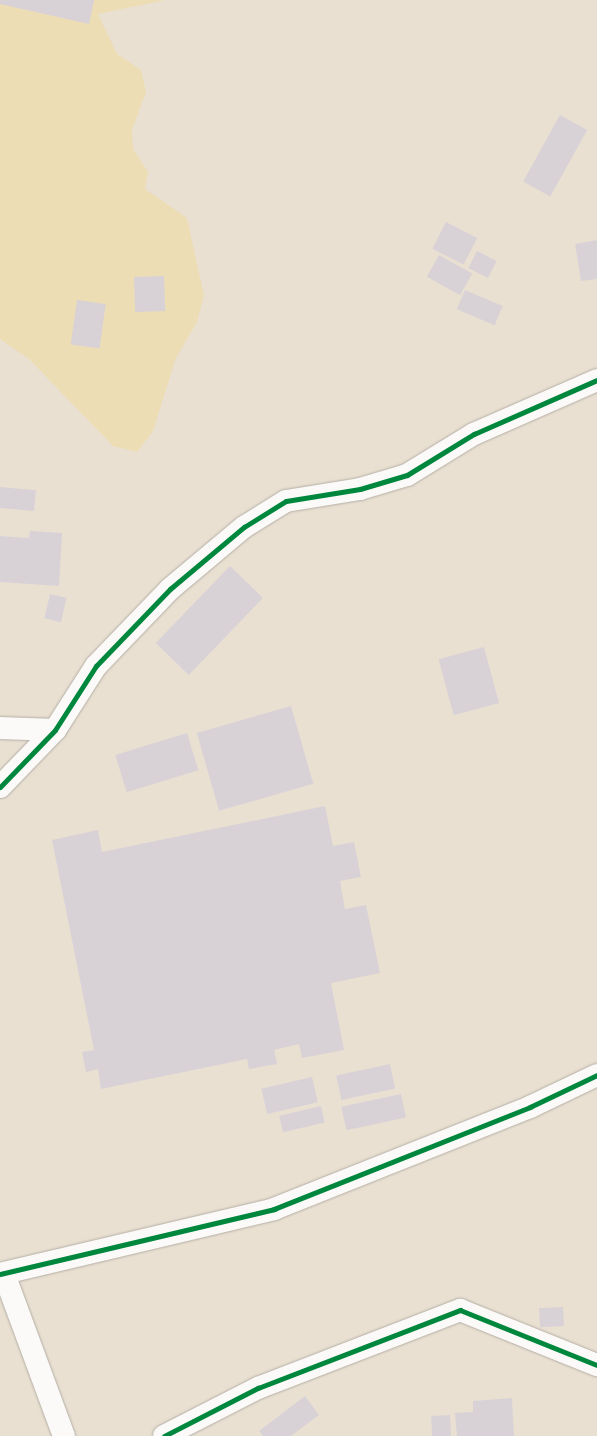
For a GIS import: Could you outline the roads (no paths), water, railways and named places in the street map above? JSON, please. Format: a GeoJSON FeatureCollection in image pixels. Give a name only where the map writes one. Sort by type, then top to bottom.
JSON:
{"type":"FeatureCollection","features":[{"type":"Feature","properties":{"kind":"street"},"geometry":{"type":"LineString","coordinates":[[0,787],[55,730],[96,666],[170,588],[244,526],[286,501],[360,489],[407,475],[474,434],[597,380]]}},
{"type":"Feature","properties":{"kind":"street"},"geometry":{"type":"LineString","coordinates":[[0,728],[55,730]]}},
{"type":"Feature","properties":{"kind":"street"},"geometry":{"type":"LineString","coordinates":[[64,1436],[2,1274],[274,1209],[530,1107],[597,1075]]}},
{"type":"Feature","properties":{"kind":"street"},"geometry":{"type":"LineString","coordinates":[[164,1436],[258,1388],[460,1310],[597,1365]]}}]}
